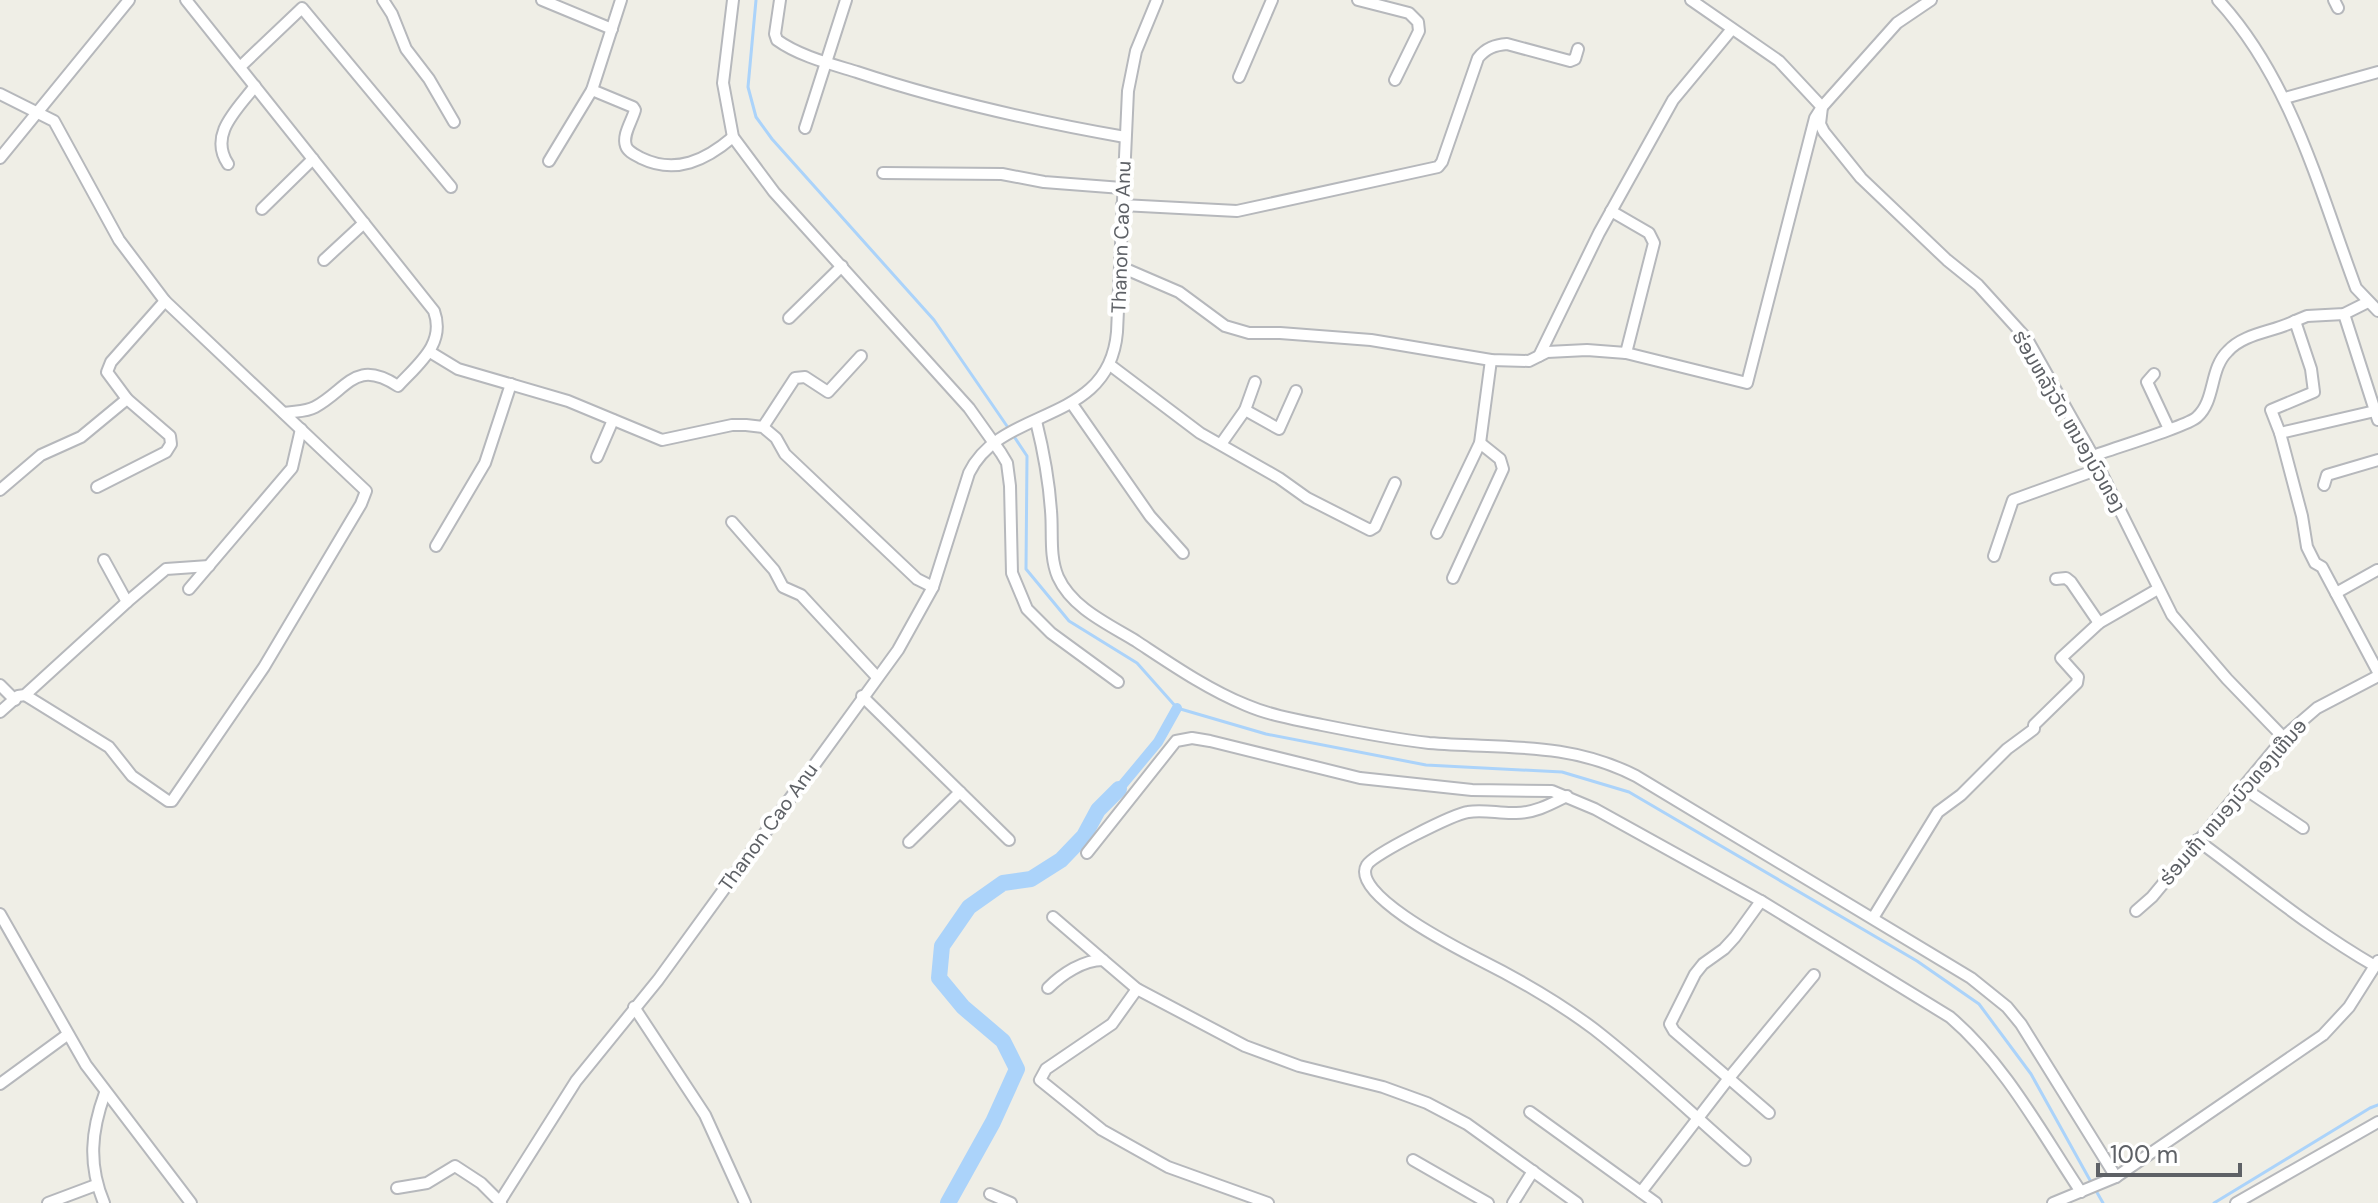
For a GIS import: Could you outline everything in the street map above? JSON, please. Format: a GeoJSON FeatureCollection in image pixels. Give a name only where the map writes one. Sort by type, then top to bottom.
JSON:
{"type":"FeatureCollection","features":[{"type":"Feature","properties":{"kind":"street"},"geometry":{"type":"LineString","coordinates":[[0,158],[129,0]]}},
{"type":"Feature","properties":{"kind":"street"},"geometry":{"type":"LineString","coordinates":[[186,0],[434,311],[438,327],[430,352],[398,386],[375,375],[362,375],[344,383],[317,406],[284,413]]}},
{"type":"Feature","properties":{"kind":"street"},"geometry":{"type":"LineString","coordinates":[[383,0],[406,49],[429,79],[454,122]]}},
{"type":"Feature","properties":{"kind":"street"},"geometry":{"type":"LineString","coordinates":[[542,0],[612,29]]}},
{"type":"Feature","properties":{"kind":"street"},"geometry":{"type":"LineString","coordinates":[[549,161],[592,90],[621,0]]}},
{"type":"Feature","properties":{"kind":"street"},"geometry":{"type":"LineString","coordinates":[[733,0],[723,83],[733,137],[774,192],[998,440],[1007,463],[1010,486],[1012,573],[1027,609],[1051,633],[1118,682]]}},
{"type":"Feature","properties":{"kind":"street"},"geometry":{"type":"LineString","coordinates":[[780,0],[775,34],[777,40],[826,62],[1023,119],[1125,137]]}},
{"type":"Feature","properties":{"kind":"street"},"geometry":{"type":"LineString","coordinates":[[805,128],[846,0]]}},
{"type":"Feature","properties":{"kind":"street","name":"Thanon Cao Anu"},"geometry":{"type":"LineString","coordinates":[[1110,365],[1116,341],[1121,267],[1128,91],[1136,51],[1157,0]]}},
{"type":"Feature","properties":{"kind":"street"},"geometry":{"type":"LineString","coordinates":[[1239,77],[1272,0]]}},
{"type":"Feature","properties":{"kind":"street"},"geometry":{"type":"LineString","coordinates":[[1358,0],[1409,13],[1418,22],[1419,31],[1395,80]]}},
{"type":"Feature","properties":{"kind":"street","name":"ຮ່ອມຫລັງວັດ ຫນອງບົວທອງ"},"geometry":{"type":"LineString","coordinates":[[1691,0],[1779,61],[1822,107],[1820,124],[1824,132],[1861,178],[1978,285],[2027,339],[2093,456],[2172,615],[2284,738]]}},
{"type":"Feature","properties":{"kind":"street"},"geometry":{"type":"LineString","coordinates":[[1121,267],[1179,292],[1212,319],[1235,330],[1371,340],[1491,360],[1529,361],[1547,352],[1587,350],[1626,353],[1743,383],[1749,380],[1810,131],[1822,107],[1897,23],[1931,0]]}},
{"type":"Feature","properties":{"kind":"street"},"geometry":{"type":"LineString","coordinates":[[2220,0],[2285,98],[2356,288],[2378,311]]}},
{"type":"Feature","properties":{"kind":"street"},"geometry":{"type":"LineString","coordinates":[[240,67],[302,8],[451,187]]}},
{"type":"Feature","properties":{"kind":"street"},"geometry":{"type":"LineString","coordinates":[[1539,356],[1611,211],[1673,100],[1732,29]]}},
{"type":"Feature","properties":{"kind":"street"},"geometry":{"type":"LineString","coordinates":[[1122,205],[1244,211],[1438,167],[1478,58],[1483,52],[1507,44],[1570,61],[1575,59],[1578,49]]}},
{"type":"Feature","properties":{"kind":"street"},"geometry":{"type":"LineString","coordinates":[[2285,98],[2378,72]]}},
{"type":"Feature","properties":{"kind":"street"},"geometry":{"type":"LineString","coordinates":[[228,164],[221,148],[223,129],[255,86]]}},
{"type":"Feature","properties":{"kind":"street"},"geometry":{"type":"LineString","coordinates":[[592,90],[633,107],[635,110],[626,135],[626,146],[629,151],[659,165],[692,163],[707,157],[733,137]]}},
{"type":"Feature","properties":{"kind":"street"},"geometry":{"type":"LineString","coordinates":[[0,94],[54,121],[119,240],[165,301],[363,487],[365,495],[264,667],[172,801],[132,776],[109,747],[0,685]]}},
{"type":"Feature","properties":{"kind":"street"},"geometry":{"type":"LineString","coordinates":[[262,209],[313,159]]}},
{"type":"Feature","properties":{"kind":"street"},"geometry":{"type":"LineString","coordinates":[[883,173],[1002,174],[1044,182],[1122,188]]}},
{"type":"Feature","properties":{"kind":"street"},"geometry":{"type":"LineString","coordinates":[[1611,211],[1649,233],[1654,243],[1626,353]]}},
{"type":"Feature","properties":{"kind":"street"},"geometry":{"type":"LineString","coordinates":[[324,260],[364,223]]}},
{"type":"Feature","properties":{"kind":"street"},"geometry":{"type":"LineString","coordinates":[[789,318],[842,266]]}},
{"type":"Feature","properties":{"kind":"street"},"geometry":{"type":"LineString","coordinates":[[97,487],[166,452],[171,444],[170,436],[127,399],[109,377],[109,365],[165,301]]}},
{"type":"Feature","properties":{"kind":"street"},"geometry":{"type":"LineString","coordinates":[[2093,456],[2194,420],[2200,415],[2209,396],[2216,367],[2227,351],[2241,341],[2307,316],[2344,314],[2368,302]]}},
{"type":"Feature","properties":{"kind":"street"},"geometry":{"type":"LineString","coordinates":[[2280,433],[2377,416],[2344,314]]}},
{"type":"Feature","properties":{"kind":"street"},"geometry":{"type":"LineString","coordinates":[[2295,321],[2311,369],[2314,392],[2271,410],[2302,516],[2307,547],[2315,563],[2322,567],[2378,674]]}},
{"type":"Feature","properties":{"kind":"street"},"geometry":{"type":"LineString","coordinates":[[430,352],[458,369],[568,401],[667,441],[732,425],[763,427],[776,438],[785,454],[906,569],[933,587]]}},
{"type":"Feature","properties":{"kind":"street"},"geometry":{"type":"LineString","coordinates":[[763,427],[795,378],[805,377],[828,392],[861,356]]}},
{"type":"Feature","properties":{"kind":"street"},"geometry":{"type":"LineString","coordinates":[[1437,533],[1480,443],[1491,360]]}},
{"type":"Feature","properties":{"kind":"street"},"geometry":{"type":"LineString","coordinates":[[998,440],[1072,404],[1099,380],[1110,365],[1200,433],[1307,498],[1370,530],[1375,527],[1395,483]]}},
{"type":"Feature","properties":{"kind":"street"},"geometry":{"type":"LineString","coordinates":[[2154,374],[2147,382],[2169,429]]}},
{"type":"Feature","properties":{"kind":"street"},"geometry":{"type":"LineString","coordinates":[[1221,444],[1245,410],[1255,382]]}},
{"type":"Feature","properties":{"kind":"street"},"geometry":{"type":"LineString","coordinates":[[436,546],[485,463],[511,384]]}},
{"type":"Feature","properties":{"kind":"street"},"geometry":{"type":"LineString","coordinates":[[1245,410],[1279,429],[1296,391]]}},
{"type":"Feature","properties":{"kind":"street"},"geometry":{"type":"LineString","coordinates":[[0,490],[41,455],[81,437],[127,399]]}},
{"type":"Feature","properties":{"kind":"street"},"geometry":{"type":"LineString","coordinates":[[1072,404],[1150,516],[1183,553]]}},
{"type":"Feature","properties":{"kind":"street"},"geometry":{"type":"LineString","coordinates":[[597,457],[613,420]]}},
{"type":"Feature","properties":{"kind":"street"},"geometry":{"type":"LineString","coordinates":[[1036,421],[1051,510],[1053,560],[1067,592],[1082,607],[1174,666],[1249,707],[1291,719],[1424,742],[1479,747],[1525,746],[1567,751],[1610,763],[1971,978],[2007,1007],[2021,1024],[2112,1179]]}},
{"type":"Feature","properties":{"kind":"street"},"geometry":{"type":"LineString","coordinates":[[189,589],[292,468],[301,429]]}},
{"type":"Feature","properties":{"kind":"street","name":"Thanon Cao Anu"},"geometry":{"type":"LineString","coordinates":[[500,1202],[576,1081],[679,951],[898,650],[933,587],[976,458],[998,440]]}},
{"type":"Feature","properties":{"kind":"street"},"geometry":{"type":"LineString","coordinates":[[1453,578],[1503,469],[1500,459],[1480,443]]}},
{"type":"Feature","properties":{"kind":"street"},"geometry":{"type":"LineString","coordinates":[[2324,485],[2327,475],[2378,460]]}},
{"type":"Feature","properties":{"kind":"street"},"geometry":{"type":"LineString","coordinates":[[1994,556],[2013,500],[2099,469]]}},
{"type":"Feature","properties":{"kind":"street"},"geometry":{"type":"LineString","coordinates":[[732,522],[774,570],[783,587],[801,595],[877,677]]}},
{"type":"Feature","properties":{"kind":"street"},"geometry":{"type":"LineString","coordinates":[[104,560],[127,602]]}},
{"type":"Feature","properties":{"kind":"street"},"geometry":{"type":"LineString","coordinates":[[0,712],[20,698],[166,569],[209,566]]}},
{"type":"Feature","properties":{"kind":"street"},"geometry":{"type":"LineString","coordinates":[[2336,593],[2377,570]]}},
{"type":"Feature","properties":{"kind":"street"},"geometry":{"type":"LineString","coordinates":[[2056,579],[2066,578],[2071,582],[2099,623]]}},
{"type":"Feature","properties":{"kind":"street"},"geometry":{"type":"LineString","coordinates":[[1873,918],[1938,812],[1961,795],[2007,749],[2034,729],[2034,725],[2077,683],[2078,677],[2061,658],[2099,623],[2158,589]]}},
{"type":"Feature","properties":{"kind":"street","name":"ຮ່ອມຫ້າ ຫນອງບົວທອງເຫືນອ"},"geometry":{"type":"LineString","coordinates":[[2136,911],[2152,897],[2284,738],[2317,708],[2378,674]]}},
{"type":"Feature","properties":{"kind":"street"},"geometry":{"type":"LineString","coordinates":[[862,696],[1009,840]]}},
{"type":"Feature","properties":{"kind":"street"},"geometry":{"type":"LineString","coordinates":[[1087,853],[1176,741],[1183,738],[1210,741],[1360,778],[1472,790],[1552,791],[1567,796],[1761,901],[1950,1017],[1974,1037],[2095,1203]]}},
{"type":"Feature","properties":{"kind":"street"},"geometry":{"type":"LineString","coordinates":[[2242,787],[2303,828]]}},
{"type":"Feature","properties":{"kind":"street"},"geometry":{"type":"LineString","coordinates":[[909,842],[960,792]]}},
{"type":"Feature","properties":{"kind":"street"},"geometry":{"type":"LineString","coordinates":[[1567,796],[1544,808],[1519,814],[1465,812],[1379,853],[1367,864],[1364,875],[1368,886],[1410,920],[1525,983],[1576,1016],[1745,1160]]}},
{"type":"Feature","properties":{"kind":"street"},"geometry":{"type":"LineString","coordinates":[[2053,1203],[2112,1179],[2323,1035],[2343,1016],[2377,964],[2342,947],[2197,840]]}},
{"type":"Feature","properties":{"kind":"street"},"geometry":{"type":"LineString","coordinates":[[1761,901],[1735,937],[1695,974],[1670,1024],[1674,1031],[1769,1113]]}},
{"type":"Feature","properties":{"kind":"street"},"geometry":{"type":"LineString","coordinates":[[0,914],[67,1035],[105,1093],[191,1203]]}},
{"type":"Feature","properties":{"kind":"street"},"geometry":{"type":"LineString","coordinates":[[1053,917],[1137,989],[1245,1046],[1299,1066],[1383,1087],[1427,1103],[1467,1124],[1577,1203]]}},
{"type":"Feature","properties":{"kind":"street"},"geometry":{"type":"LineString","coordinates":[[1048,988],[1060,976],[1093,960],[1103,960]]}},
{"type":"Feature","properties":{"kind":"street"},"geometry":{"type":"LineString","coordinates":[[1641,1192],[1814,975]]}},
{"type":"Feature","properties":{"kind":"street"},"geometry":{"type":"LineString","coordinates":[[1137,989],[1112,1024],[1046,1069],[1040,1080],[1102,1130],[1168,1167],[1268,1203]]}},
{"type":"Feature","properties":{"kind":"street"},"geometry":{"type":"LineString","coordinates":[[634,1007],[705,1115],[745,1203]]}},
{"type":"Feature","properties":{"kind":"street"},"geometry":{"type":"LineString","coordinates":[[0,1084],[67,1035]]}},
{"type":"Feature","properties":{"kind":"street"},"geometry":{"type":"LineString","coordinates":[[104,1203],[96,1185],[93,1133],[105,1093]]}},
{"type":"Feature","properties":{"kind":"street"},"geometry":{"type":"LineString","coordinates":[[1530,1112],[1656,1203]]}},
{"type":"Feature","properties":{"kind":"street"},"geometry":{"type":"LineString","coordinates":[[2236,1203],[2378,1122]]}},
{"type":"Feature","properties":{"kind":"street"},"geometry":{"type":"LineString","coordinates":[[1413,1160],[1488,1203]]}},
{"type":"Feature","properties":{"kind":"street"},"geometry":{"type":"LineString","coordinates":[[397,1188],[427,1183],[455,1166],[481,1183],[500,1202]]}},
{"type":"Feature","properties":{"kind":"street"},"geometry":{"type":"LineString","coordinates":[[1513,1203],[1533,1171]]}},
{"type":"Feature","properties":{"kind":"street"},"geometry":{"type":"LineString","coordinates":[[48,1203],[96,1185]]}},
{"type":"Feature","properties":{"kind":"street"},"geometry":{"type":"LineString","coordinates":[[990,1194],[1011,1203]]}},
{"type":"Feature","properties":{"kind":"waterway"},"geometry":{"type":"LineString","coordinates":[[756,0],[748,87],[756,117],[772,139],[934,320],[1009,429]]}},
{"type":"Feature","properties":{"kind":"waterway"},"geometry":{"type":"LineString","coordinates":[[1013,435],[1027,456],[1026,569],[1069,621],[1137,663],[1177,708],[1266,734],[1426,765],[1562,772],[1629,792],[1917,961],[1979,1004],[2031,1074],[2091,1182]]}},
{"type":"Feature","properties":{"kind":"waterway"},"geometry":{"type":"LineString","coordinates":[[1119,789],[1158,742],[1177,708]]}},
{"type":"Feature","properties":{"kind":"waterway"},"geometry":{"type":"LineString","coordinates":[[948,1203],[993,1122],[1017,1069],[1003,1041],[963,1007],[939,978],[942,946],[969,907],[1003,883],[1031,879],[1061,860],[1084,836],[1098,810],[1119,789]]}},
{"type":"Feature","properties":{"kind":"waterway"},"geometry":{"type":"LineString","coordinates":[[2214,1203],[2378,1105]]}},
{"type":"Feature","properties":{"kind":"waterway"},"geometry":{"type":"LineString","coordinates":[[2095,1189],[2103,1203]]}}]}
